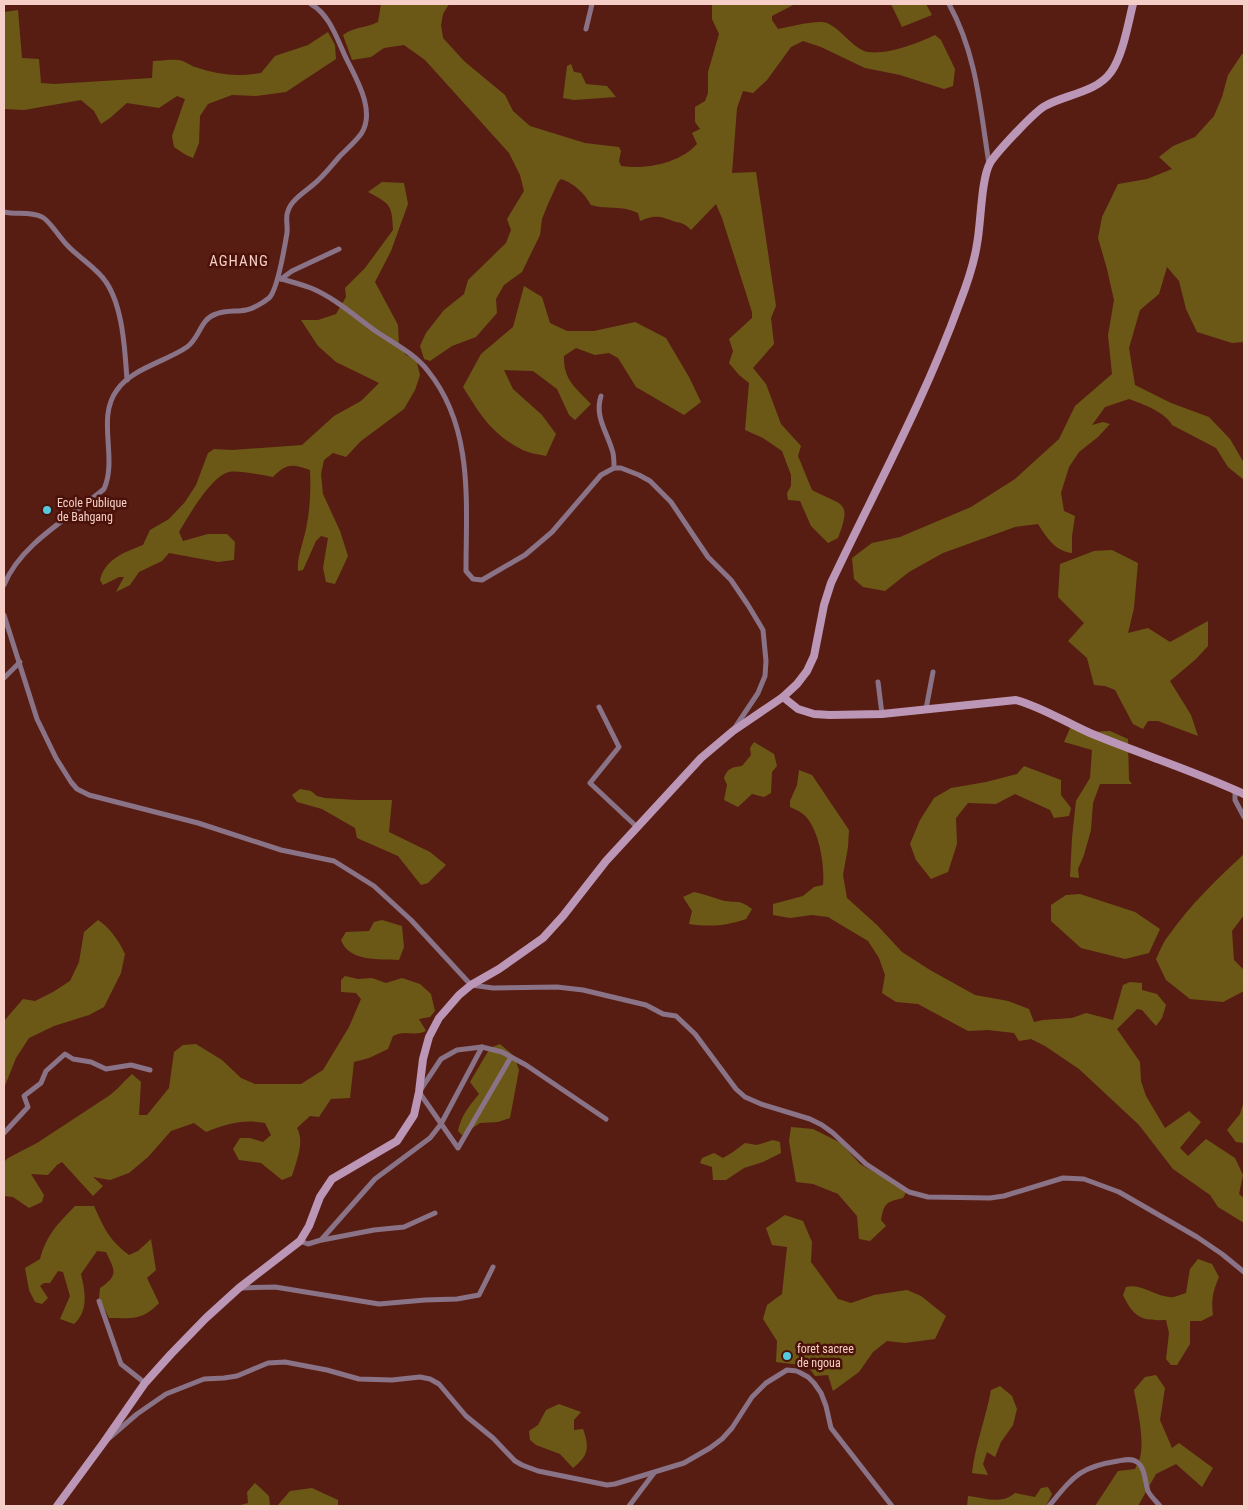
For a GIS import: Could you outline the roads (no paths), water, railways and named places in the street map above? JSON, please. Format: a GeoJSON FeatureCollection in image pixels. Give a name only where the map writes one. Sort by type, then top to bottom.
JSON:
{"type":"FeatureCollection","features":[{"type":"Feature","properties":{"kind":"main road"},"geometry":{"type":"LineString","coordinates":[[57,1506],[145,1383],[188,1336],[239,1288],[290,1250],[306,1234],[320,1197],[328,1184],[339,1174],[397,1141],[414,1115],[423,1059],[429,1037],[439,1018],[471,985],[499,969],[543,938],[700,758],[733,730],[784,697],[807,671],[814,656],[824,605],[831,584],[906,430],[960,303],[977,245],[989,164],[1043,107],[1094,86],[1110,73],[1115,66],[1122,45],[1133,4]]}},
{"type":"Feature","properties":{"kind":"main road"},"geometry":{"type":"LineString","coordinates":[[784,697],[798,708],[814,714],[830,716],[882,714],[1016,700],[1088,732],[1186,769],[1244,794]]}},
{"type":"Feature","properties":{"kind":"street"},"geometry":{"type":"LineString","coordinates":[[4,585],[25,554],[56,525],[104,489],[107,482],[109,464],[108,406],[118,387],[127,380],[189,346],[197,337],[206,320],[215,314],[229,310],[247,310],[270,297],[280,278],[287,233],[287,211],[291,204],[320,180],[361,134],[366,123],[366,110],[359,84],[330,23],[311,4]]}},
{"type":"Feature","properties":{"kind":"street"},"geometry":{"type":"LineString","coordinates":[[586,29],[592,4]]}},
{"type":"Feature","properties":{"kind":"street"},"geometry":{"type":"LineString","coordinates":[[949,4],[960,25],[974,67],[989,164]]}},
{"type":"Feature","properties":{"kind":"street"},"geometry":{"type":"LineString","coordinates":[[4,212],[36,214],[44,217],[71,250],[106,282],[113,296],[124,340],[127,380]]}},
{"type":"Feature","properties":{"kind":"street"},"geometry":{"type":"LineString","coordinates":[[280,278],[339,249]]}},
{"type":"Feature","properties":{"kind":"street"},"geometry":{"type":"LineString","coordinates":[[280,278],[311,288],[329,298],[410,352],[428,370],[443,393],[462,443],[465,466],[466,571],[473,579],[482,580],[525,555],[552,532],[602,475],[614,468],[621,468],[650,481],[671,502],[708,557],[731,580],[763,630],[766,661],[765,676],[758,693],[733,730]]}},
{"type":"Feature","properties":{"kind":"street"},"geometry":{"type":"LineString","coordinates":[[601,396],[599,414],[601,424],[614,454],[614,468]]}},
{"type":"Feature","properties":{"kind":"street"},"geometry":{"type":"LineString","coordinates":[[4,615],[37,719],[56,758],[77,789],[89,795],[198,823],[281,850],[334,861],[374,886],[411,920],[471,985],[493,988],[557,987],[574,989],[646,1005],[663,1014],[676,1016],[695,1034],[736,1089],[745,1097],[761,1104],[810,1119],[833,1133],[866,1164],[909,1192],[928,1197],[990,1198],[1004,1196],[1063,1178],[1084,1179],[1120,1192],[1197,1237],[1244,1272]]}},
{"type":"Feature","properties":{"kind":"street"},"geometry":{"type":"LineString","coordinates":[[4,678],[20,662]]}},
{"type":"Feature","properties":{"kind":"street"},"geometry":{"type":"LineString","coordinates":[[926,709],[933,672]]}},
{"type":"Feature","properties":{"kind":"street"},"geometry":{"type":"LineString","coordinates":[[878,682],[882,714]]}},
{"type":"Feature","properties":{"kind":"street"},"geometry":{"type":"LineString","coordinates":[[599,707],[619,747],[590,782],[637,828]]}},
{"type":"Feature","properties":{"kind":"street"},"geometry":{"type":"LineString","coordinates":[[1235,790],[1235,800],[1244,817]]}},
{"type":"Feature","properties":{"kind":"street"},"geometry":{"type":"LineString","coordinates":[[321,1240],[376,1179],[430,1138],[441,1124],[482,1046]]}},
{"type":"Feature","properties":{"kind":"street"},"geometry":{"type":"LineString","coordinates":[[511,1057],[458,1148],[419,1092],[441,1059],[457,1050],[482,1046],[502,1052],[526,1065],[606,1119]]}},
{"type":"Feature","properties":{"kind":"street"},"geometry":{"type":"LineString","coordinates":[[4,1133],[28,1107],[24,1096],[41,1082],[46,1071],[65,1054],[73,1059],[91,1062],[106,1069],[131,1065],[150,1070]]}},
{"type":"Feature","properties":{"kind":"street"},"geometry":{"type":"LineString","coordinates":[[300,1241],[308,1244],[374,1230],[404,1227],[435,1213]]}},
{"type":"Feature","properties":{"kind":"street"},"geometry":{"type":"LineString","coordinates":[[239,1288],[275,1287],[311,1292],[345,1300],[379,1304],[456,1299],[479,1295],[493,1267]]}},
{"type":"Feature","properties":{"kind":"street"},"geometry":{"type":"LineString","coordinates":[[99,1301],[121,1364],[145,1383]]}},
{"type":"Feature","properties":{"kind":"street"},"geometry":{"type":"LineString","coordinates":[[104,1442],[137,1414],[166,1394],[204,1379],[237,1376],[268,1363],[285,1362],[327,1370],[359,1379],[392,1380],[420,1377],[430,1379],[439,1384],[466,1416],[515,1460],[538,1471],[607,1485],[624,1482],[684,1463],[710,1448],[732,1428],[752,1397],[766,1383],[787,1370],[797,1371],[808,1377],[821,1393],[831,1428],[892,1506]]}},
{"type":"Feature","properties":{"kind":"street"},"geometry":{"type":"LineString","coordinates":[[1049,1506],[1075,1477],[1087,1468],[1130,1460],[1136,1461],[1141,1466],[1148,1490],[1160,1506]]}},
{"type":"Feature","properties":{"kind":"street"},"geometry":{"type":"LineString","coordinates":[[629,1506],[654,1473]]}},
{"type":"Feature","properties":{"kind":"place","name":"Ecole Publique de Bahgang"},"geometry":{"type":"Point","coordinates":[47,510]}},
{"type":"Feature","properties":{"kind":"place","name":"foret sacree de ngoua"},"geometry":{"type":"Point","coordinates":[787,1356]}},
{"type":"Feature","properties":{"kind":"district","name":"AGHANG"},"geometry":{"type":"Point","coordinates":[239,261]}}]}
